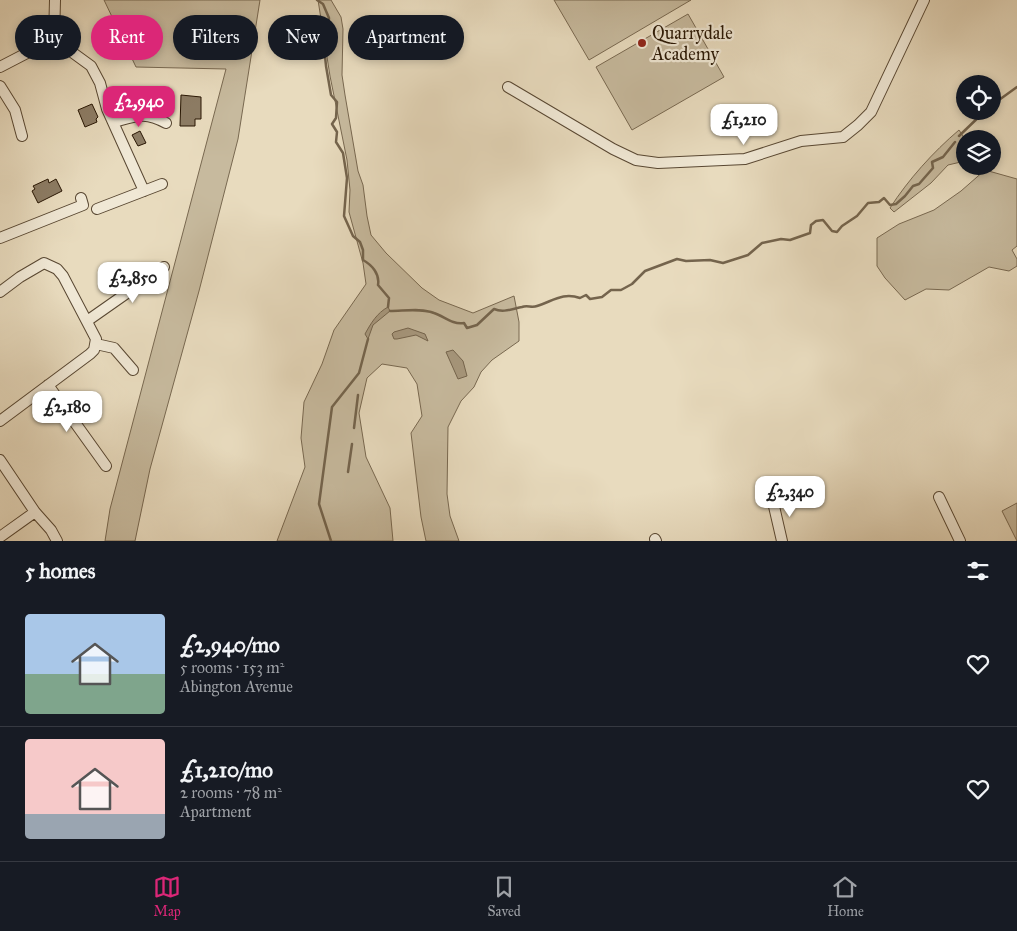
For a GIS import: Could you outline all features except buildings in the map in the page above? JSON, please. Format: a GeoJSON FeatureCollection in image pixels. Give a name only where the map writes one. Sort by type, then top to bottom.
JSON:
{"type":"FeatureCollection","features":[{"type":"Feature","properties":{"kind":"street"},"geometry":{"type":"LineString","coordinates":[[55,0],[55,15]]}},
{"type":"Feature","properties":{"kind":"street"},"geometry":{"type":"LineString","coordinates":[[508,87],[613,149],[636,160],[658,163],[745,159],[801,140],[843,137],[858,125],[872,112],[924,0]]}},
{"type":"Feature","properties":{"kind":"street"},"geometry":{"type":"LineString","coordinates":[[81,58],[91,66],[100,83],[107,109],[144,192]]}},
{"type":"Feature","properties":{"kind":"street"},"geometry":{"type":"LineString","coordinates":[[0,67],[15,59]]}},
{"type":"Feature","properties":{"kind":"street"},"geometry":{"type":"LineString","coordinates":[[0,86],[15,110],[24,130]]}},
{"type":"Feature","properties":{"kind":"street"},"geometry":{"type":"LineString","coordinates":[[114,122],[142,114],[163,118]]}},
{"type":"Feature","properties":{"kind":"street"},"geometry":{"type":"LineString","coordinates":[[97,209],[162,184]]}},
{"type":"Feature","properties":{"kind":"street"},"geometry":{"type":"LineString","coordinates":[[0,238],[83,205],[80,198]]}},
{"type":"Feature","properties":{"kind":"street"},"geometry":{"type":"LineString","coordinates":[[0,292],[20,277],[44,263],[57,269],[63,276],[96,339],[94,350],[90,354],[0,421]]}},
{"type":"Feature","properties":{"kind":"street"},"geometry":{"type":"LineString","coordinates":[[87,321],[164,267]]}},
{"type":"Feature","properties":{"kind":"street"},"geometry":{"type":"LineString","coordinates":[[96,344],[114,348],[133,370]]}},
{"type":"Feature","properties":{"kind":"street"},"geometry":{"type":"LineString","coordinates":[[48,385],[106,466]]}},
{"type":"Feature","properties":{"kind":"street"},"geometry":{"type":"LineString","coordinates":[[0,460],[35,512],[45,521],[57,541]]}},
{"type":"Feature","properties":{"kind":"street"},"geometry":{"type":"LineString","coordinates":[[939,497],[960,541]]}},
{"type":"Feature","properties":{"kind":"street"},"geometry":{"type":"LineString","coordinates":[[773,502],[782,541]]}},
{"type":"Feature","properties":{"kind":"street"},"geometry":{"type":"LineString","coordinates":[[0,537],[35,512]]}},
{"type":"Feature","properties":{"kind":"shaded area"},"geometry":{"type":"Polygon","coordinates":[[[104,0],[260,0],[258,15],[173,15],[173,60],[251,60],[238,139],[150,469],[135,541],[105,541],[110,509],[226,69],[136,67],[133,60],[163,60],[163,15],[111,15],[104,0]]]}},
{"type":"Feature","properties":{"kind":"shaded area"},"geometry":{"type":"Polygon","coordinates":[[[318,0],[331,0],[341,17],[343,29],[342,75],[371,235],[386,253],[422,288],[439,300],[473,313],[514,296],[519,322],[519,341],[492,360],[481,372],[474,387],[461,401],[448,427],[447,494],[450,516],[459,541],[426,541],[421,517],[411,433],[422,416],[417,384],[407,368],[382,364],[367,378],[359,413],[366,457],[390,508],[393,541],[277,541],[305,467],[301,438],[304,402],[322,364],[334,330],[366,284],[363,263],[349,212],[350,190],[347,160],[327,60],[338,60],[338,15],[320,15],[318,0]]]}},
{"type":"Feature","properties":{"kind":"shaded area"},"geometry":{"type":"Polygon","coordinates":[[[554,0],[691,0],[589,60],[554,0]]]}},
{"type":"Feature","properties":{"kind":"shaded area"},"geometry":{"type":"Polygon","coordinates":[[[688,14],[724,77],[632,130],[596,67],[688,14]]]}},
{"type":"Feature","properties":{"kind":"shaded area"},"geometry":{"type":"Polygon","coordinates":[[[956,133],[956,163],[948,165],[931,183],[894,212],[890,208],[905,187],[930,157],[956,133]]]}},
{"type":"Feature","properties":{"kind":"shaded area"},"geometry":{"type":"Polygon","coordinates":[[[1001,174],[1017,179],[1017,246],[1012,250],[1017,259],[1017,266],[1009,271],[989,267],[949,290],[926,289],[905,300],[877,266],[877,238],[899,224],[934,210],[979,175],[1001,174]]]}},
{"type":"Feature","properties":{"kind":"shaded area"},"geometry":{"type":"Polygon","coordinates":[[[388,307],[390,311],[373,325],[368,339],[365,334],[370,326],[377,315],[388,307]]]}},
{"type":"Feature","properties":{"kind":"shaded area"},"geometry":{"type":"Polygon","coordinates":[[[408,328],[425,334],[428,341],[416,335],[394,339],[392,334],[394,332],[408,328]]]}},
{"type":"Feature","properties":{"kind":"shaded area"},"geometry":{"type":"Polygon","coordinates":[[[453,350],[463,361],[467,376],[458,379],[446,352],[453,350]]]}},
{"type":"Feature","properties":{"kind":"shaded area"},"geometry":{"type":"Polygon","coordinates":[[[1017,503],[1017,541],[1002,511],[1017,503]]]}},
{"type":"Feature","properties":{"kind":"waterway"},"geometry":{"type":"LineString","coordinates":[[317,0],[323,4],[329,18],[328,27],[332,40],[325,56],[331,95],[337,102],[336,118],[332,124],[337,132],[336,142],[343,153],[347,178],[344,216],[353,236],[360,242],[363,250],[363,260],[375,270],[378,277],[378,285],[389,298],[388,307]]}},
{"type":"Feature","properties":{"kind":"waterway"},"geometry":{"type":"LineString","coordinates":[[1001,99],[1017,87]]}},
{"type":"Feature","properties":{"kind":"waterway"},"geometry":{"type":"LineString","coordinates":[[965,130],[976,120]]}},
{"type":"Feature","properties":{"kind":"waterway"},"geometry":{"type":"LineString","coordinates":[[390,311],[429,311],[452,322],[464,323],[467,328],[477,325],[494,309],[504,311],[524,306],[535,307],[568,296],[580,298],[586,295],[590,299],[602,297],[611,290],[621,290],[632,284],[645,271],[677,259],[686,261],[710,260],[723,263],[748,255],[762,243],[781,239],[790,240],[810,233],[811,225],[816,221],[823,220],[832,231],[837,232],[842,226],[857,216],[868,203],[879,202],[884,198],[890,205],[896,204],[913,186],[919,184],[933,168],[932,162],[943,157],[955,142]]}},
{"type":"Feature","properties":{"kind":"waterway"},"geometry":{"type":"LineString","coordinates":[[331,541],[319,504],[332,407],[359,373],[368,339]]}},
{"type":"Feature","properties":{"kind":"waterway"},"geometry":{"type":"LineString","coordinates":[[354,428],[358,395]]}},
{"type":"Feature","properties":{"kind":"waterway"},"geometry":{"type":"LineString","coordinates":[[348,472],[352,444]]}},
{"type":"Feature","properties":{"kind":"place","name":"Quarrydale Academy"},"geometry":{"type":"Point","coordinates":[642,43]}}]}
